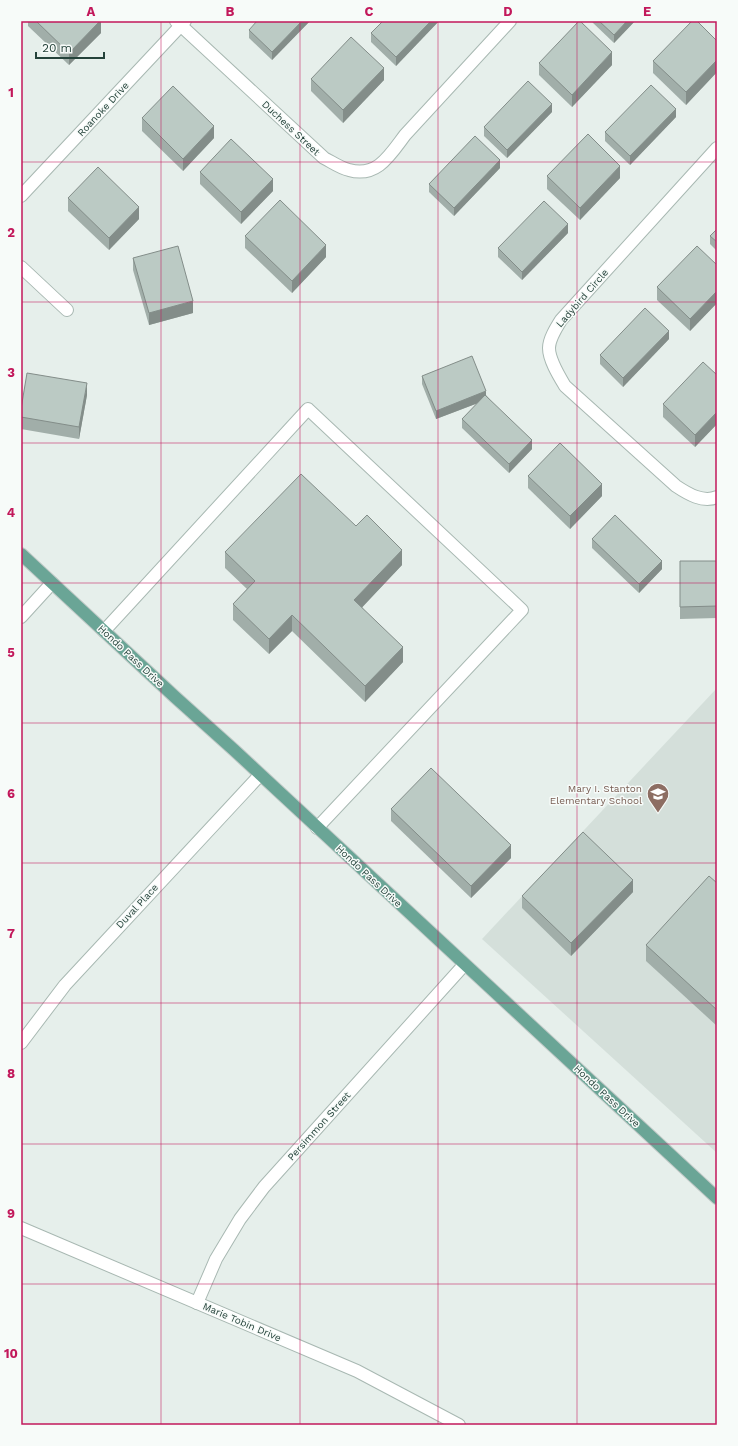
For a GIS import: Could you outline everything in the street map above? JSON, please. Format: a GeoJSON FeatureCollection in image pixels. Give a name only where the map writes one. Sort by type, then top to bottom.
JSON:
{"type":"FeatureCollection","features":[{"type":"Feature","properties":{"kind":"main road","name":"Hondo Pass Drive"},"geometry":{"type":"LineString","coordinates":[[21,554],[717,1198]]}},
{"type":"Feature","properties":{"kind":"street","name":"Duchess Street"},"geometry":{"type":"LineString","coordinates":[[181,22],[324,158],[348,170],[362,172],[374,169],[391,154],[405,135],[510,21]]}},
{"type":"Feature","properties":{"kind":"street","name":"Roanoke Drive"},"geometry":{"type":"LineString","coordinates":[[21,196],[181,22]]}},
{"type":"Feature","properties":{"kind":"street","name":"Ladybird Circle"},"geometry":{"type":"LineString","coordinates":[[717,148],[561,320],[554,330],[549,348],[555,370],[565,386],[676,486],[693,496],[711,500],[717,497]]}},
{"type":"Feature","properties":{"kind":"street"},"geometry":{"type":"LineString","coordinates":[[21,267],[67,310]]}},
{"type":"Feature","properties":{"kind":"street"},"geometry":{"type":"LineString","coordinates":[[104,631],[308,409],[522,610],[317,828]]}},
{"type":"Feature","properties":{"kind":"street"},"geometry":{"type":"LineString","coordinates":[[21,617],[52,583]]}},
{"type":"Feature","properties":{"kind":"street","name":"Duval Place"},"geometry":{"type":"LineString","coordinates":[[21,1043],[65,985],[260,775]]}},
{"type":"Feature","properties":{"kind":"street","name":"Persimmon Street"},"geometry":{"type":"LineString","coordinates":[[197,1302],[216,1259],[240,1219],[264,1187],[464,964]]}},
{"type":"Feature","properties":{"kind":"street","name":"Marie Tobin Drive"},"geometry":{"type":"LineString","coordinates":[[21,1228],[358,1372],[459,1425]]}},
{"type":"Feature","properties":{"kind":"shaded area","name":"Mary I. Stanton Elementary School"},"geometry":{"type":"Polygon","coordinates":[[[717,688],[717,1153],[482,939],[717,688]]]}},
{"type":"Feature","properties":{"kind":"building"},"geometry":{"type":"Polygon","coordinates":[[[36,21],[100,21],[69,53],[36,21]]]}},
{"type":"Feature","properties":{"kind":"building"},"geometry":{"type":"Polygon","coordinates":[[[257,21],[302,21],[272,52],[249,30],[257,21]]]}},
{"type":"Feature","properties":{"kind":"building"},"geometry":{"type":"Polygon","coordinates":[[[383,21],[431,21],[396,57],[371,33],[383,21]]]}},
{"type":"Feature","properties":{"kind":"building"},"geometry":{"type":"Polygon","coordinates":[[[579,21],[612,52],[572,95],[539,63],[579,21]]]}},
{"type":"Feature","properties":{"kind":"building"},"geometry":{"type":"Polygon","coordinates":[[[599,21],[627,21],[614,35],[599,21]]]}},
{"type":"Feature","properties":{"kind":"building"},"geometry":{"type":"Polygon","coordinates":[[[692,21],[697,21],[717,41],[717,60],[686,92],[653,61],[692,21]]]}},
{"type":"Feature","properties":{"kind":"building"},"geometry":{"type":"Polygon","coordinates":[[[351,37],[384,68],[343,110],[311,79],[351,37]]]}},
{"type":"Feature","properties":{"kind":"building"},"geometry":{"type":"Polygon","coordinates":[[[528,81],[552,104],[507,150],[484,127],[528,81]]]}},
{"type":"Feature","properties":{"kind":"building"},"geometry":{"type":"Polygon","coordinates":[[[651,85],[676,109],[630,156],[605,132],[651,85]]]}},
{"type":"Feature","properties":{"kind":"building"},"geometry":{"type":"Polygon","coordinates":[[[173,86],[214,126],[183,159],[142,118],[173,86]]]}},
{"type":"Feature","properties":{"kind":"building"},"geometry":{"type":"Polygon","coordinates":[[[588,134],[620,166],[580,208],[547,176],[588,134]]]}},
{"type":"Feature","properties":{"kind":"building"},"geometry":{"type":"Polygon","coordinates":[[[475,136],[500,160],[454,208],[429,184],[475,136]]]}},
{"type":"Feature","properties":{"kind":"building"},"geometry":{"type":"Polygon","coordinates":[[[231,139],[273,179],[241,212],[200,172],[231,139]]]}},
{"type":"Feature","properties":{"kind":"building"},"geometry":{"type":"Polygon","coordinates":[[[98,167],[139,207],[109,238],[68,198],[98,167]]]}},
{"type":"Feature","properties":{"kind":"building"},"geometry":{"type":"Polygon","coordinates":[[[280,200],[326,245],[292,281],[245,236],[280,200]]]}},
{"type":"Feature","properties":{"kind":"building"},"geometry":{"type":"Polygon","coordinates":[[[544,201],[568,224],[522,272],[498,248],[544,201]]]}},
{"type":"Feature","properties":{"kind":"building"},"geometry":{"type":"Polygon","coordinates":[[[717,229],[717,242],[710,236],[717,229]]]}},
{"type":"Feature","properties":{"kind":"building"},"geometry":{"type":"Polygon","coordinates":[[[178,246],[193,301],[149,313],[133,258],[178,246]]]}},
{"type":"Feature","properties":{"kind":"building"},"geometry":{"type":"Polygon","coordinates":[[[697,246],[717,265],[717,291],[690,319],[657,287],[697,246]]]}},
{"type":"Feature","properties":{"kind":"building"},"geometry":{"type":"Polygon","coordinates":[[[645,308],[669,331],[623,378],[600,355],[645,308]]]}},
{"type":"Feature","properties":{"kind":"building"},"geometry":{"type":"Polygon","coordinates":[[[472,356],[486,391],[436,411],[422,376],[472,356]]]}},
{"type":"Feature","properties":{"kind":"building"},"geometry":{"type":"Polygon","coordinates":[[[703,362],[717,375],[717,412],[695,435],[663,404],[703,362]]]}},
{"type":"Feature","properties":{"kind":"building"},"geometry":{"type":"Polygon","coordinates":[[[27,373],[87,383],[79,427],[21,417],[27,373]]]}},
{"type":"Feature","properties":{"kind":"building"},"geometry":{"type":"Polygon","coordinates":[[[485,395],[532,440],[509,464],[462,419],[485,395]]]}},
{"type":"Feature","properties":{"kind":"building"},"geometry":{"type":"Polygon","coordinates":[[[560,443],[602,484],[570,516],[528,476],[560,443]]]}},
{"type":"Feature","properties":{"kind":"building"},"geometry":{"type":"Polygon","coordinates":[[[301,474],[356,526],[367,515],[402,550],[354,600],[403,647],[365,686],[292,615],[269,639],[233,604],[255,581],[225,552],[301,474]]]}},
{"type":"Feature","properties":{"kind":"building"},"geometry":{"type":"Polygon","coordinates":[[[615,515],[662,561],[639,584],[592,539],[615,515]]]}},
{"type":"Feature","properties":{"kind":"building"},"geometry":{"type":"Polygon","coordinates":[[[680,561],[717,561],[717,606],[680,607],[680,561]]]}},
{"type":"Feature","properties":{"kind":"building"},"geometry":{"type":"Polygon","coordinates":[[[431,768],[511,845],[471,886],[391,809],[431,768]]]}},
{"type":"Feature","properties":{"kind":"building"},"geometry":{"type":"Polygon","coordinates":[[[583,832],[633,880],[571,943],[522,896],[583,832]]]}},
{"type":"Feature","properties":{"kind":"building"},"geometry":{"type":"Polygon","coordinates":[[[709,876],[717,883],[717,1010],[646,945],[709,876]]]}},
{"type":"Feature","properties":{"kind":"place","name":"Mary I. Stanton Elementary School"},"geometry":{"type":"Point","coordinates":[658,814]}}]}
